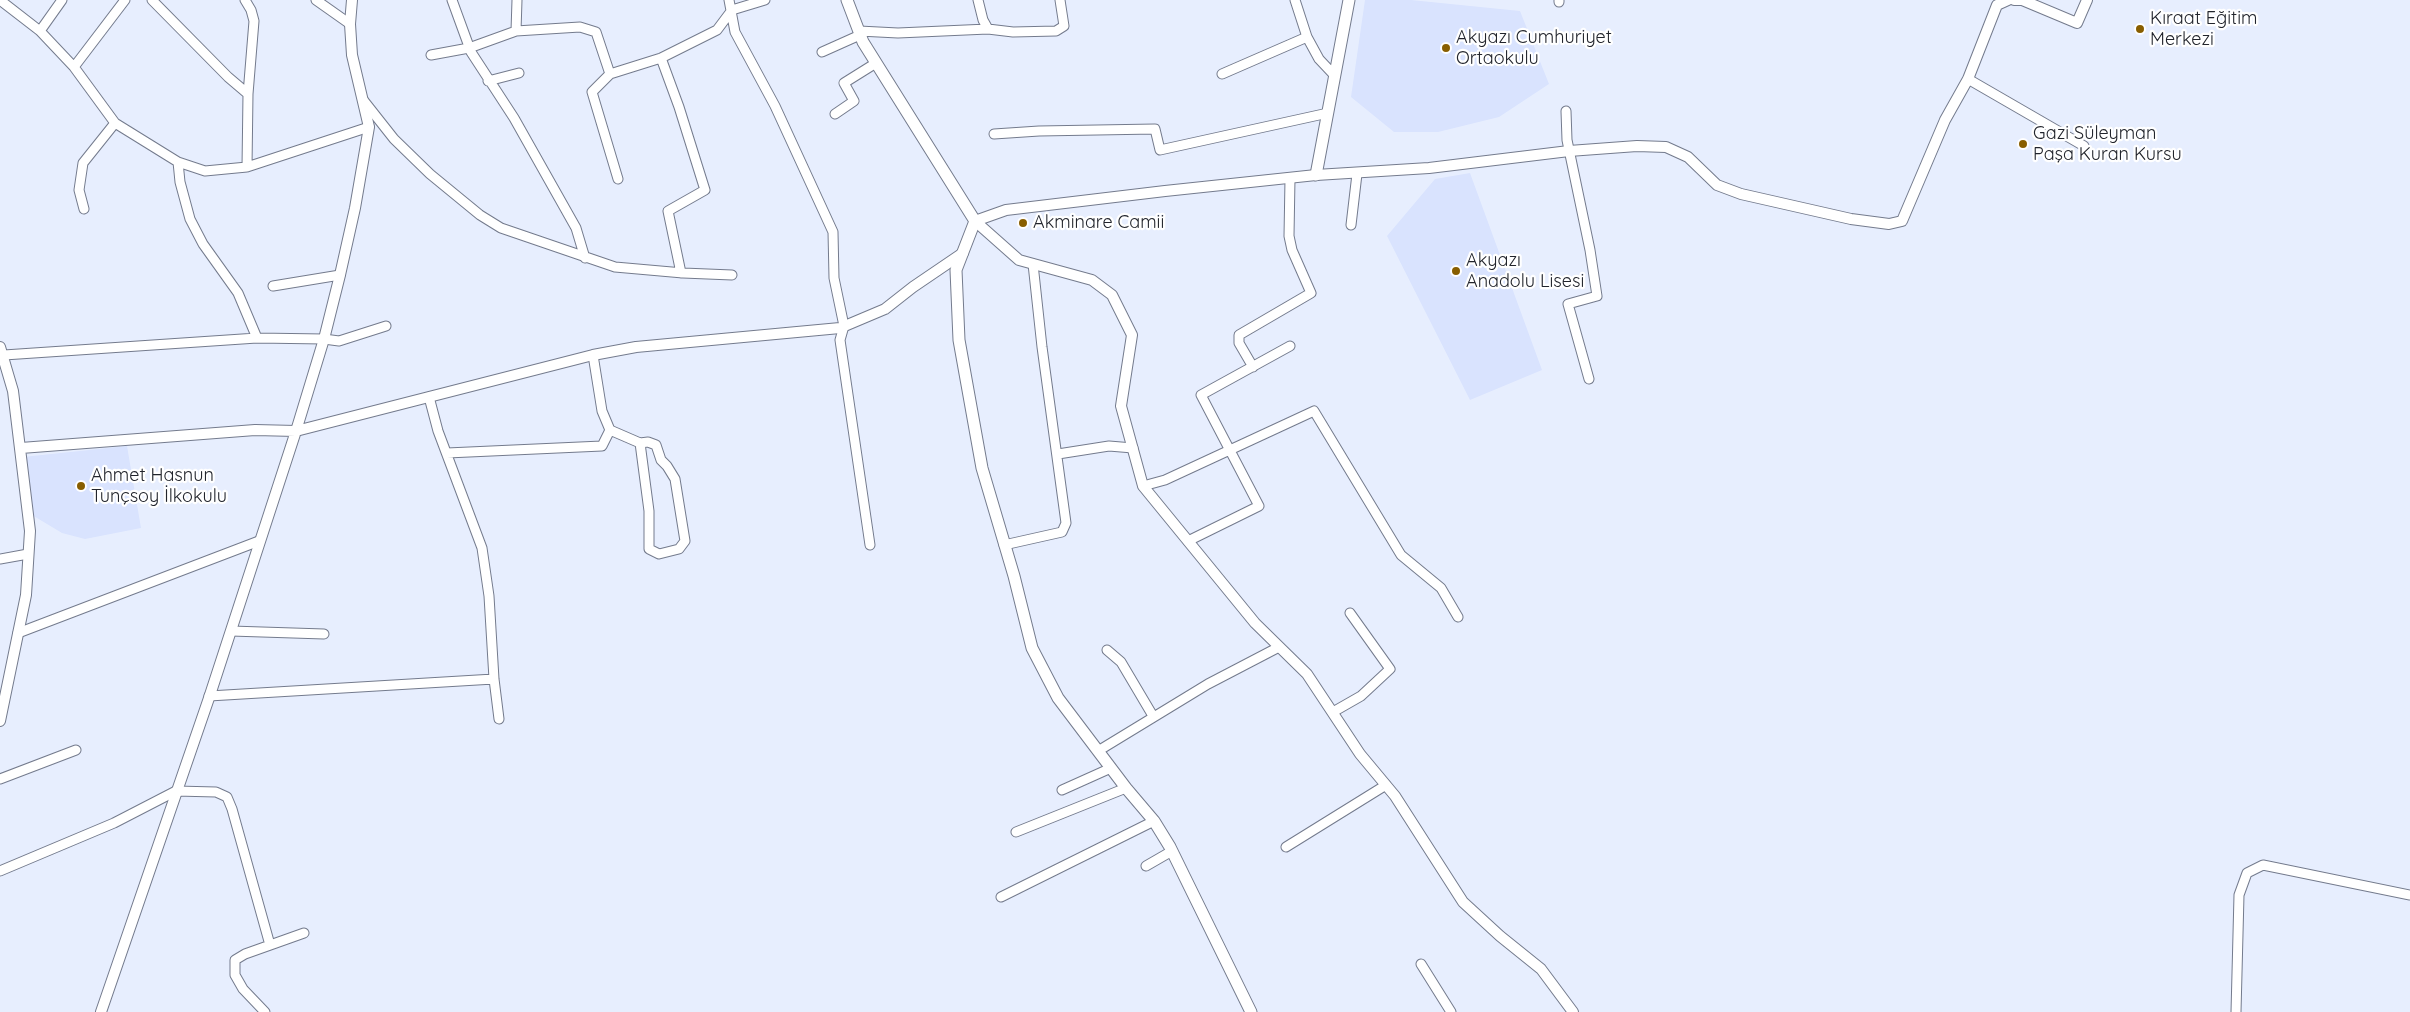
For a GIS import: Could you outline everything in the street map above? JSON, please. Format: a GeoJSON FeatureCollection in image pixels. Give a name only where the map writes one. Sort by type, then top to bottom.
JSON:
{"type":"FeatureCollection","features":[{"type":"Feature","properties":{"kind":"main road"},"geometry":{"type":"LineString","coordinates":[[847,0],[859,33],[876,63],[975,221],[956,270],[959,340],[982,468],[1032,648],[1058,698],[1126,788],[1154,821],[1172,851],[1251,1012]]}},
{"type":"Feature","properties":{"kind":"main road"},"geometry":{"type":"LineString","coordinates":[[1316,175],[1349,0]]}},
{"type":"Feature","properties":{"kind":"street"},"geometry":{"type":"LineString","coordinates":[[0,0],[40,31],[74,67],[115,123],[178,162],[205,171],[247,167],[369,127]]}},
{"type":"Feature","properties":{"kind":"street"},"geometry":{"type":"LineString","coordinates":[[40,31],[62,0]]}},
{"type":"Feature","properties":{"kind":"street"},"geometry":{"type":"LineString","coordinates":[[74,67],[125,0]]}},
{"type":"Feature","properties":{"kind":"street"},"geometry":{"type":"LineString","coordinates":[[152,0],[228,77],[248,94]]}},
{"type":"Feature","properties":{"kind":"street"},"geometry":{"type":"LineString","coordinates":[[245,0],[251,10],[254,21],[248,94],[247,167]]}},
{"type":"Feature","properties":{"kind":"street"},"geometry":{"type":"LineString","coordinates":[[316,0],[350,24]]}},
{"type":"Feature","properties":{"kind":"street"},"geometry":{"type":"LineString","coordinates":[[101,1012],[209,696],[296,431],[324,339],[340,276],[355,208],[369,127],[352,55],[350,24],[352,0]]}},
{"type":"Feature","properties":{"kind":"street"},"geometry":{"type":"LineString","coordinates":[[452,0],[469,48],[488,81],[514,118],[576,228],[585,258]]}},
{"type":"Feature","properties":{"kind":"street"},"geometry":{"type":"LineString","coordinates":[[516,31],[517,0]]}},
{"type":"Feature","properties":{"kind":"street"},"geometry":{"type":"LineString","coordinates":[[729,0],[735,32],[775,106],[833,232],[834,278],[844,326],[840,340],[870,545]]}},
{"type":"Feature","properties":{"kind":"street"},"geometry":{"type":"LineString","coordinates":[[618,179],[592,92],[610,74],[661,58],[717,30],[732,10],[765,0]]}},
{"type":"Feature","properties":{"kind":"street"},"geometry":{"type":"LineString","coordinates":[[978,0],[983,20],[988,29]]}},
{"type":"Feature","properties":{"kind":"street"},"geometry":{"type":"LineString","coordinates":[[822,52],[859,33],[988,29],[1013,32],[1056,31],[1064,26],[1060,0]]}},
{"type":"Feature","properties":{"kind":"street"},"geometry":{"type":"LineString","coordinates":[[1295,0],[1307,37],[1319,59],[1335,76]]}},
{"type":"Feature","properties":{"kind":"street"},"geometry":{"type":"LineString","coordinates":[[1573,1012],[1541,969],[1500,936],[1463,902],[1386,785],[1360,754],[1307,674],[1255,623],[1143,486],[1122,406],[1132,335],[1112,295],[1092,280],[1019,260],[975,221],[1006,210],[1165,191],[1316,175],[1357,174],[1569,151],[1637,146],[1666,147],[1688,157],[1717,185],[1741,194],[1851,219],[1889,224],[1902,221],[1945,120],[1968,79],[1997,5],[2008,0]]}},
{"type":"Feature","properties":{"kind":"street"},"geometry":{"type":"LineString","coordinates":[[2014,0],[2022,0],[2077,23],[2087,0]]}},
{"type":"Feature","properties":{"kind":"street"},"geometry":{"type":"LineString","coordinates":[[431,55],[469,48],[516,31],[580,27],[596,32],[610,74]]}},
{"type":"Feature","properties":{"kind":"street"},"geometry":{"type":"LineString","coordinates":[[1222,74],[1307,37]]}},
{"type":"Feature","properties":{"kind":"street"},"geometry":{"type":"LineString","coordinates":[[661,58],[679,107],[705,190],[668,211],[681,273]]}},
{"type":"Feature","properties":{"kind":"street"},"geometry":{"type":"LineString","coordinates":[[835,114],[854,101],[844,83],[876,63]]}},
{"type":"Feature","properties":{"kind":"street"},"geometry":{"type":"LineString","coordinates":[[488,81],[519,72]]}},
{"type":"Feature","properties":{"kind":"street"},"geometry":{"type":"LineString","coordinates":[[1968,79],[2084,146]]}},
{"type":"Feature","properties":{"kind":"street"},"geometry":{"type":"LineString","coordinates":[[364,101],[394,139],[430,174],[480,215],[501,228],[615,267],[732,275]]}},
{"type":"Feature","properties":{"kind":"street"},"geometry":{"type":"LineString","coordinates":[[1566,111],[1569,151],[1590,250],[1597,296],[1568,304],[1589,379]]}},
{"type":"Feature","properties":{"kind":"street"},"geometry":{"type":"LineString","coordinates":[[994,134],[1039,131],[1154,129],[1160,150],[1328,113]]}},
{"type":"Feature","properties":{"kind":"street"},"geometry":{"type":"LineString","coordinates":[[84,209],[79,190],[83,163],[115,123]]}},
{"type":"Feature","properties":{"kind":"street"},"geometry":{"type":"LineString","coordinates":[[178,162],[180,182],[190,219],[203,244],[238,293],[256,338]]}},
{"type":"Feature","properties":{"kind":"street"},"geometry":{"type":"LineString","coordinates":[[1351,225],[1357,174]]}},
{"type":"Feature","properties":{"kind":"street"},"geometry":{"type":"LineString","coordinates":[[1254,367],[1238,343],[1239,335],[1311,293],[1292,250],[1289,236],[1290,179]]}},
{"type":"Feature","properties":{"kind":"street"},"geometry":{"type":"LineString","coordinates":[[21,448],[256,430],[296,431],[593,355],[636,347],[844,326],[885,309],[913,287],[963,253]]}},
{"type":"Feature","properties":{"kind":"street"},"geometry":{"type":"LineString","coordinates":[[1004,545],[1062,532],[1066,523],[1042,347],[1033,264]]}},
{"type":"Feature","properties":{"kind":"street"},"geometry":{"type":"LineString","coordinates":[[273,286],[340,276]]}},
{"type":"Feature","properties":{"kind":"street"},"geometry":{"type":"LineString","coordinates":[[0,721],[4,682],[18,633],[26,595],[30,531],[21,448],[12,390],[2,351],[256,338],[339,341],[386,326]]}},
{"type":"Feature","properties":{"kind":"street"},"geometry":{"type":"LineString","coordinates":[[1188,541],[1259,506],[1201,395],[1290,346]]}},
{"type":"Feature","properties":{"kind":"street"},"geometry":{"type":"LineString","coordinates":[[593,355],[602,411],[610,430],[640,443],[648,442],[656,445],[661,460],[675,479],[685,541],[679,549],[658,554],[648,549],[649,511],[640,443]]}},
{"type":"Feature","properties":{"kind":"street"},"geometry":{"type":"LineString","coordinates":[[429,397],[447,453],[482,548],[489,596],[494,679],[499,719]]}},
{"type":"Feature","properties":{"kind":"street"},"geometry":{"type":"LineString","coordinates":[[1143,486],[1165,480],[1314,412],[1400,555],[1441,588],[1458,617]]}},
{"type":"Feature","properties":{"kind":"street"},"geometry":{"type":"LineString","coordinates":[[447,453],[602,446],[610,430]]}},
{"type":"Feature","properties":{"kind":"street"},"geometry":{"type":"LineString","coordinates":[[1058,454],[1109,446],[1133,448]]}},
{"type":"Feature","properties":{"kind":"street"},"geometry":{"type":"LineString","coordinates":[[18,633],[259,541]]}},
{"type":"Feature","properties":{"kind":"street"},"geometry":{"type":"LineString","coordinates":[[0,559],[28,554]]}},
{"type":"Feature","properties":{"kind":"street"},"geometry":{"type":"LineString","coordinates":[[1332,712],[1361,696],[1390,669],[1350,613]]}},
{"type":"Feature","properties":{"kind":"street"},"geometry":{"type":"LineString","coordinates":[[231,630],[324,634]]}},
{"type":"Feature","properties":{"kind":"street"},"geometry":{"type":"LineString","coordinates":[[1098,751],[1208,684],[1279,647]]}},
{"type":"Feature","properties":{"kind":"street"},"geometry":{"type":"LineString","coordinates":[[1107,650],[1121,662],[1153,716]]}},
{"type":"Feature","properties":{"kind":"street"},"geometry":{"type":"LineString","coordinates":[[209,696],[494,679]]}},
{"type":"Feature","properties":{"kind":"street"},"geometry":{"type":"LineString","coordinates":[[0,779],[76,750]]}},
{"type":"Feature","properties":{"kind":"street"},"geometry":{"type":"LineString","coordinates":[[1062,790],[1111,768]]}},
{"type":"Feature","properties":{"kind":"street"},"geometry":{"type":"LineString","coordinates":[[1286,847],[1386,785]]}},
{"type":"Feature","properties":{"kind":"street"},"geometry":{"type":"LineString","coordinates":[[1016,832],[1126,788]]}},
{"type":"Feature","properties":{"kind":"street"},"geometry":{"type":"LineString","coordinates":[[0,871],[114,823],[176,791],[216,792],[227,797],[252,877],[270,945]]}},
{"type":"Feature","properties":{"kind":"street"},"geometry":{"type":"LineString","coordinates":[[1001,897],[1154,821]]}},
{"type":"Feature","properties":{"kind":"street"},"geometry":{"type":"LineString","coordinates":[[1146,866],[1172,851]]}},
{"type":"Feature","properties":{"kind":"street"},"geometry":{"type":"LineString","coordinates":[[2236,1012],[2239,895],[2247,873],[2264,865],[2410,895]]}},
{"type":"Feature","properties":{"kind":"street"},"geometry":{"type":"LineString","coordinates":[[265,1012],[243,989],[236,974],[235,960],[245,954],[304,933]]}},
{"type":"Feature","properties":{"kind":"street"},"geometry":{"type":"LineString","coordinates":[[1421,964],[1451,1012]]}},
{"type":"Feature","properties":{"kind":"shaded area","name":"Akyazı Cumhuriyet Ortaokulu"},"geometry":{"type":"Polygon","coordinates":[[[1365,0],[1411,0],[1520,11],[1549,84],[1499,117],[1438,132],[1394,132],[1351,97],[1365,0]]]}},
{"type":"Feature","properties":{"kind":"shaded area","name":"Akyazı Anadolu Lisesi"},"geometry":{"type":"Polygon","coordinates":[[[1470,173],[1542,370],[1470,400],[1387,236],[1435,179],[1470,173]]]}},
{"type":"Feature","properties":{"kind":"shaded area","name":"Ahmet Hasnun Tunçsoy İlkokulu"},"geometry":{"type":"Polygon","coordinates":[[[127,446],[141,528],[85,539],[62,533],[32,515],[23,457],[127,446]]]}},
{"type":"Feature","properties":{"kind":"place","name":"Kıraat Eğitim Merkezi"},"geometry":{"type":"Point","coordinates":[2140,29]}},
{"type":"Feature","properties":{"kind":"place","name":"Akyazı Cumhuriyet Ortaokulu"},"geometry":{"type":"Point","coordinates":[1446,48]}},
{"type":"Feature","properties":{"kind":"place","name":"Gazi Süleyman Paşa Kuran Kursu"},"geometry":{"type":"Point","coordinates":[2023,144]}},
{"type":"Feature","properties":{"kind":"place","name":"Akminare Camii"},"geometry":{"type":"Point","coordinates":[1023,223]}},
{"type":"Feature","properties":{"kind":"place","name":"Akyazı Anadolu Lisesi"},"geometry":{"type":"Point","coordinates":[1456,271]}},
{"type":"Feature","properties":{"kind":"place","name":"Ahmet Hasnun Tunçsoy İlkokulu"},"geometry":{"type":"Point","coordinates":[81,486]}}]}
